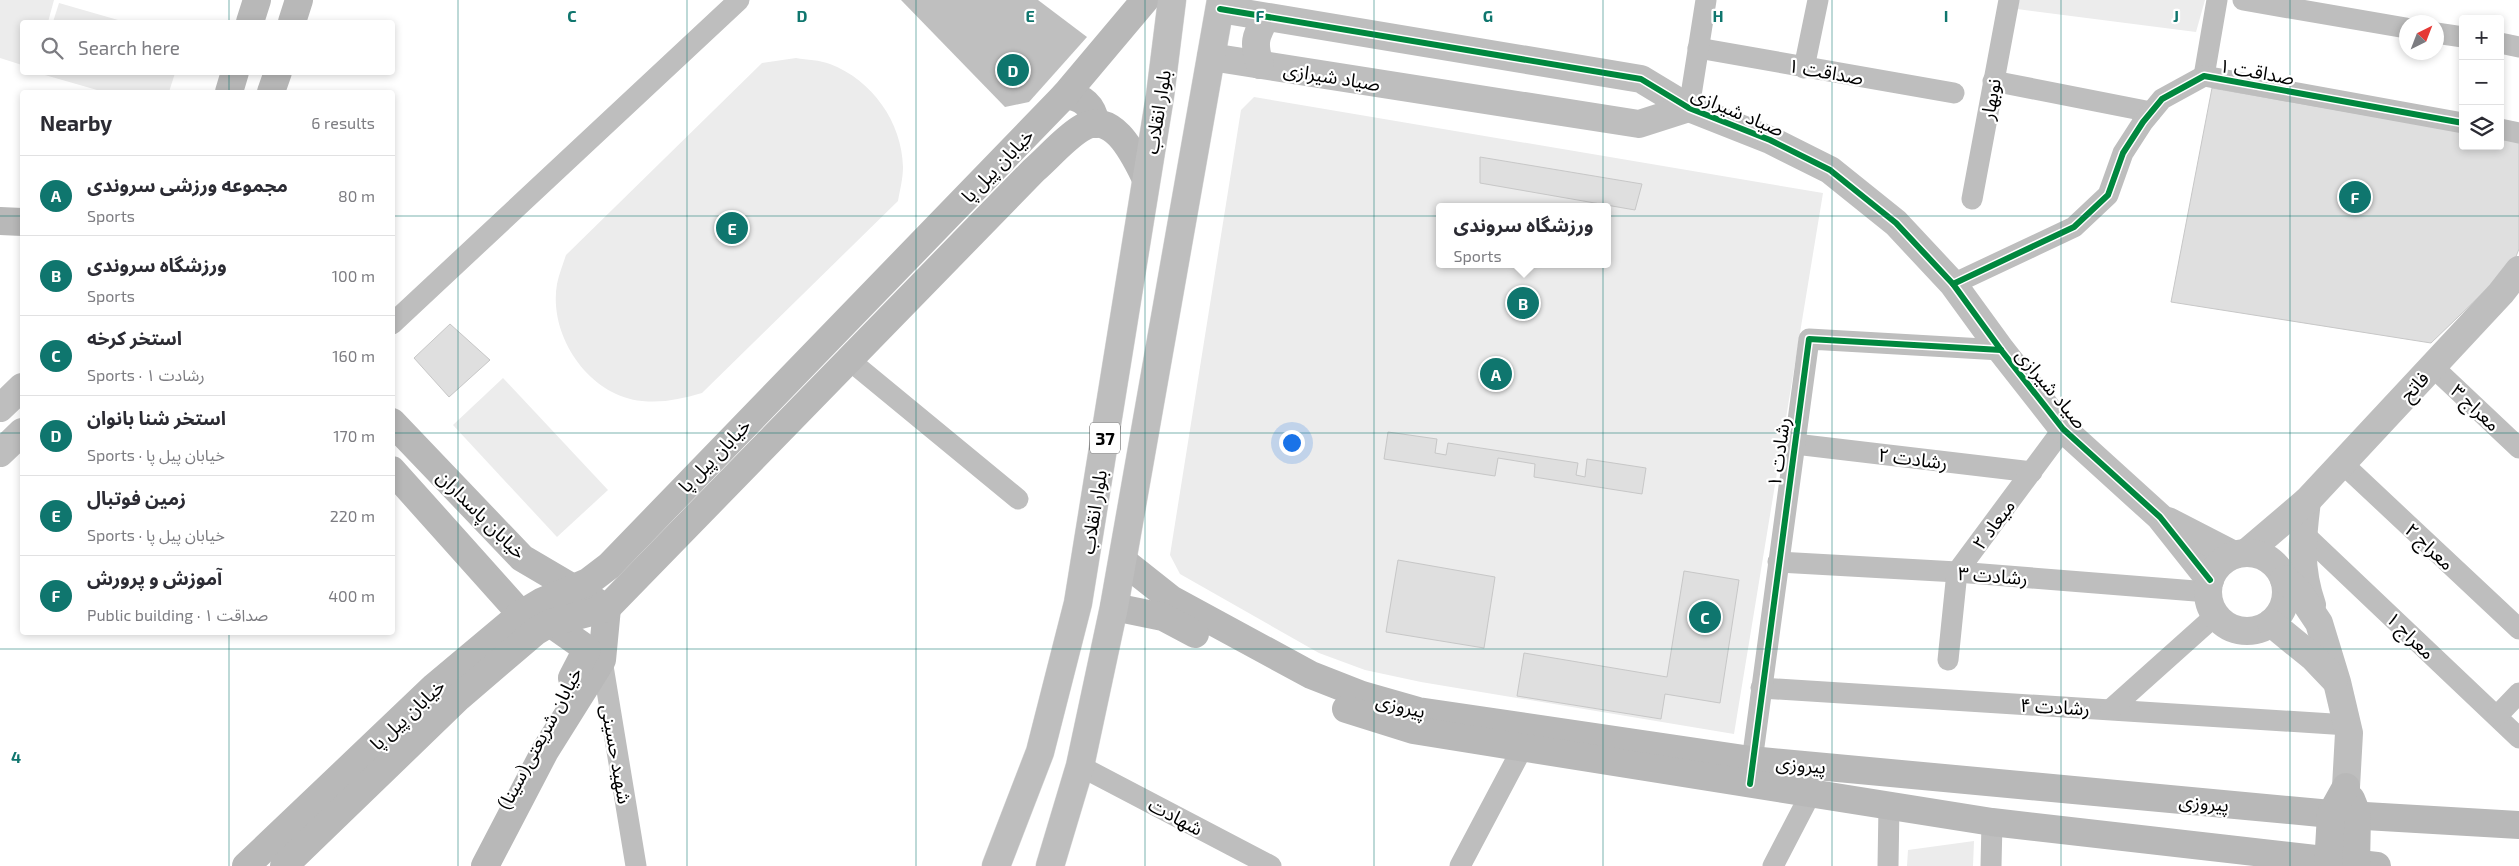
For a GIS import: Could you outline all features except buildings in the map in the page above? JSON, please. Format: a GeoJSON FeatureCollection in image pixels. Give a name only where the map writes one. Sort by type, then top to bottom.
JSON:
{"type":"FeatureCollection","features":[{"type":"Feature","properties":{"kind":"main road"},"geometry":{"type":"LineString","coordinates":[[251,20],[257,0]]}},
{"type":"Feature","properties":{"kind":"main road"},"geometry":{"type":"LineString","coordinates":[[293,20],[299,0]]}},
{"type":"Feature","properties":{"kind":"main road","name":"خیابان پیل پا"},"geometry":{"type":"LineString","coordinates":[[246,866],[434,688],[521,614],[574,587],[588,582],[609,566],[1065,95],[1145,0]]}},
{"type":"Feature","properties":{"kind":"main road"},"geometry":{"type":"LineString","coordinates":[[230,90],[234,75]]}},
{"type":"Feature","properties":{"kind":"main road"},"geometry":{"type":"LineString","coordinates":[[272,90],[277,75]]}},
{"type":"Feature","properties":{"kind":"main road"},"geometry":{"type":"LineString","coordinates":[[1065,95],[1074,96],[1090,106],[1096,124],[1113,129],[1130,146],[1146,179]]}},
{"type":"Feature","properties":{"kind":"main road","name":"خیابان پیل پا"},"geometry":{"type":"LineString","coordinates":[[284,866],[459,697],[535,632],[550,623],[607,608],[1034,170],[1081,128],[1096,124]]}},
{"type":"Feature","properties":{"kind":"main road"},"geometry":{"type":"LineString","coordinates":[[0,221],[20,222]]}},
{"type":"Feature","properties":{"kind":"main road","name":"خیابان پاسداران"},"geometry":{"type":"LineString","coordinates":[[395,425],[522,558],[607,608]]}},
{"type":"Feature","properties":{"kind":"main road","name":"خیابان پاسداران"},"geometry":{"type":"LineString","coordinates":[[395,473],[521,614]]}},
{"type":"Feature","properties":{"kind":"main road","name":"پیروزی"},"geometry":{"type":"LineString","coordinates":[[1123,561],[1172,599],[1311,675],[1362,695],[1418,710],[1750,772],[1811,794],[2260,860],[2363,865]]}},
{"type":"Feature","properties":{"kind":"main road","name":"خیابان شریعتی(سینا)"},"geometry":{"type":"LineString","coordinates":[[485,866],[594,654],[607,608]]}},
{"type":"Feature","properties":{"kind":"main road","name":"پیروزی"},"geometry":{"type":"LineString","coordinates":[[1114,608],[1163,617],[1303,690],[1357,713],[1413,730],[1523,747],[1750,772],[2519,826]]}},
{"type":"Feature","properties":{"kind":"main road"},"geometry":{"type":"LineString","coordinates":[[521,614],[550,623]]}},
{"type":"Feature","properties":{"kind":"main road","name":"خیابان شریعتی(سینا)"},"geometry":{"type":"LineString","coordinates":[[550,623],[594,654]]}},
{"type":"Feature","properties":{"kind":"main road","name":"خیابان شریعتی(سینا)"},"geometry":{"type":"LineString","coordinates":[[470,866],[594,654]]}},
{"type":"Feature","properties":{"kind":"main road"},"geometry":{"type":"LineString","coordinates":[[2327,863],[2344,814],[2346,786]]}},
{"type":"Feature","properties":{"kind":"main road"},"geometry":{"type":"LineString","coordinates":[[2344,814],[2363,865]]}},
{"type":"Feature","properties":{"kind":"street"},"geometry":{"type":"LineString","coordinates":[[395,321],[739,0]]}},
{"type":"Feature","properties":{"kind":"street","name":"بلوار انقلاب"},"geometry":{"type":"LineString","coordinates":[[996,866],[1040,752],[1078,603],[1146,179],[1172,0]]}},
{"type":"Feature","properties":{"kind":"street"},"geometry":{"type":"LineString","coordinates":[[1689,108],[1706,0]]}},
{"type":"Feature","properties":{"kind":"street"},"geometry":{"type":"LineString","coordinates":[[1804,68],[1818,0]]}},
{"type":"Feature","properties":{"kind":"street","name":"نوبهار"},"geometry":{"type":"LineString","coordinates":[[1972,199],[2009,0]]}},
{"type":"Feature","properties":{"kind":"street"},"geometry":{"type":"LineString","coordinates":[[2204,76],[2217,0]]}},
{"type":"Feature","properties":{"kind":"street"},"geometry":{"type":"LineString","coordinates":[[2243,0],[2399,27]]}},
{"type":"Feature","properties":{"kind":"street","name":"بلوار انقلاب"},"geometry":{"type":"LineString","coordinates":[[1050,866],[1080,766],[1114,608],[1221,5]]}},
{"type":"Feature","properties":{"kind":"street","name":"صیاد شیرازی"},"geometry":{"type":"LineString","coordinates":[[1221,5],[1266,17],[1642,79],[1689,108],[1770,140],[1830,170],[1896,223],[1953,284],[2001,350],[2063,429],[2160,517]]}},
{"type":"Feature","properties":{"kind":"street"},"geometry":{"type":"LineString","coordinates":[[1260,65],[1255,48],[1256,33],[1266,17]]}},
{"type":"Feature","properties":{"kind":"street"},"geometry":{"type":"LineString","coordinates":[[2444,34],[2459,36]]}},
{"type":"Feature","properties":{"kind":"street"},"geometry":{"type":"LineString","coordinates":[[2504,44],[2519,46]]}},
{"type":"Feature","properties":{"kind":"street","name":"صداقت ۱"},"geometry":{"type":"LineString","coordinates":[[1698,48],[1954,93]]}},
{"type":"Feature","properties":{"kind":"street","name":"صیاد شیرازی"},"geometry":{"type":"LineString","coordinates":[[1211,57],[1639,124],[1689,108]]}},
{"type":"Feature","properties":{"kind":"street","name":"صداقت ۱"},"geometry":{"type":"LineString","coordinates":[[1953,284],[2074,227],[2108,196],[2123,153],[2162,99],[2204,76],[2459,122]]}},
{"type":"Feature","properties":{"kind":"street"},"geometry":{"type":"LineString","coordinates":[[1993,81],[2151,112]]}},
{"type":"Feature","properties":{"kind":"street"},"geometry":{"type":"LineString","coordinates":[[2504,131],[2519,133]]}},
{"type":"Feature","properties":{"kind":"street","name":"فاتح"},"geometry":{"type":"LineString","coordinates":[[2307,501],[2501,293],[2519,270]]}},
{"type":"Feature","properties":{"kind":"street","name":"رشادت ۱"},"geometry":{"type":"LineString","coordinates":[[1750,772],[1809,339],[2001,350]]}},
{"type":"Feature","properties":{"kind":"street"},"geometry":{"type":"LineString","coordinates":[[848,359],[1018,499]]}},
{"type":"Feature","properties":{"kind":"street","name":"معراج ۳"},"geometry":{"type":"LineString","coordinates":[[2432,366],[2519,448]]}},
{"type":"Feature","properties":{"kind":"street"},"geometry":{"type":"LineString","coordinates":[[0,408],[20,389]]}},
{"type":"Feature","properties":{"kind":"street","name":"میعاد ۲"},"geometry":{"type":"LineString","coordinates":[[1957,572],[2063,429]]}},
{"type":"Feature","properties":{"kind":"street"},"geometry":{"type":"LineString","coordinates":[[0,453],[20,434]]}},
{"type":"Feature","properties":{"kind":"street","name":"رشادت ۲"},"geometry":{"type":"LineString","coordinates":[[1795,444],[2032,472]]}},
{"type":"Feature","properties":{"kind":"street","name":"معراج ۲"},"geometry":{"type":"LineString","coordinates":[[2342,463],[2519,629]]}},
{"type":"Feature","properties":{"kind":"street"},"geometry":{"type":"LineString","coordinates":[[2160,517],[2211,596],[2225,624],[2236,629],[2248,631],[2260,629],[2270,623],[2279,614],[2284,603],[2286,591],[2281,574],[2307,501]]}},
{"type":"Feature","properties":{"kind":"street"},"geometry":{"type":"LineString","coordinates":[[2307,501],[2301,560],[2305,585],[2319,623],[2348,725],[2350,748],[2346,786]]}},
{"type":"Feature","properties":{"kind":"street"},"geometry":{"type":"LineString","coordinates":[[2111,709],[2211,596],[2215,569],[2223,560],[2240,554],[2307,501]]}},
{"type":"Feature","properties":{"kind":"street"},"geometry":{"type":"LineString","coordinates":[[2160,517],[2240,554],[2258,554],[2270,560],[2297,590],[2319,623]]}},
{"type":"Feature","properties":{"kind":"street","name":"معراج ۱"},"geometry":{"type":"LineString","coordinates":[[2303,532],[2519,738]]}},
{"type":"Feature","properties":{"kind":"street","name":"رشادت ۳"},"geometry":{"type":"LineString","coordinates":[[1778,562],[1957,572],[2211,596]]}},
{"type":"Feature","properties":{"kind":"street"},"geometry":{"type":"LineString","coordinates":[[1948,660],[1957,572]]}},
{"type":"Feature","properties":{"kind":"street"},"geometry":{"type":"LineString","coordinates":[[2270,623],[2314,658],[2337,682]]}},
{"type":"Feature","properties":{"kind":"street","name":"شهید حسینی"},"geometry":{"type":"LineString","coordinates":[[594,654],[636,866]]}},
{"type":"Feature","properties":{"kind":"street","name":"رشادت ۴"},"geometry":{"type":"LineString","coordinates":[[1761,688],[2348,725]]}},
{"type":"Feature","properties":{"kind":"street"},"geometry":{"type":"LineString","coordinates":[[2497,716],[2519,693]]}},
{"type":"Feature","properties":{"kind":"street"},"geometry":{"type":"LineString","coordinates":[[1460,866],[1523,747]]}},
{"type":"Feature","properties":{"kind":"street","name":"شهادت"},"geometry":{"type":"LineString","coordinates":[[1080,766],[1271,866]]}},
{"type":"Feature","properties":{"kind":"street"},"geometry":{"type":"LineString","coordinates":[[1773,866],[1811,794]]}},
{"type":"Feature","properties":{"kind":"street"},"geometry":{"type":"LineString","coordinates":[[1888,866],[1889,806]]}},
{"type":"Feature","properties":{"kind":"street"},"geometry":{"type":"LineString","coordinates":[[1991,866],[1992,822]]}},
{"type":"Feature","properties":{"kind":"shaded area"},"geometry":{"type":"Polygon","coordinates":[[[0,0],[54,0],[49,20],[20,20],[20,64],[0,58],[0,0]]]}},
{"type":"Feature","properties":{"kind":"shaded area"},"geometry":{"type":"Polygon","coordinates":[[[901,0],[1038,0],[1087,37],[1029,102],[1005,107],[901,0]]]}},
{"type":"Feature","properties":{"kind":"shaded area"},"geometry":{"type":"Polygon","coordinates":[[[2019,0],[2205,0],[2196,32],[2017,9],[2019,0]]]}},
{"type":"Feature","properties":{"kind":"shaded area"},"geometry":{"type":"Polygon","coordinates":[[[59,3],[118,20],[54,20],[59,3]]]}},
{"type":"Feature","properties":{"kind":"shaded area"},"geometry":{"type":"Polygon","coordinates":[[[796,58],[826,63],[845,71],[871,92],[882,105],[891,119],[901,150],[903,171],[898,201],[702,393],[672,400],[642,401],[623,397],[605,388],[589,375],[576,360],[566,343],[559,324],[556,304],[557,284],[566,255],[762,63],[796,58]]]}},
{"type":"Feature","properties":{"kind":"shaded area"},"geometry":{"type":"Polygon","coordinates":[[[45,75],[174,75],[170,90],[97,90],[45,75]]]}},
{"type":"Feature","properties":{"kind":"shaded area"},"geometry":{"type":"Polygon","coordinates":[[[1254,97],[1823,193],[1734,734],[1421,682],[1365,670],[1319,653],[1180,574],[1170,555],[1241,110],[1254,97]]]}},
{"type":"Feature","properties":{"kind":"shaded area"},"geometry":{"type":"Polygon","coordinates":[[[503,378],[608,490],[557,537],[453,425],[503,378]]]}},
{"type":"Feature","properties":{"kind":"shaded area"},"geometry":{"type":"Polygon","coordinates":[[[1974,841],[1973,866],[1907,866],[1908,850],[1974,841]]]}},
{"type":"Feature","properties":{"kind":"cycle path"},"geometry":{"type":"LineString","coordinates":[[1220,9],[1641,79],[1689,108],[1770,140],[1830,170],[1896,223],[1953,284],[2001,350],[2063,429],[2160,517],[2210,580]]}},
{"type":"Feature","properties":{"kind":"cycle path"},"geometry":{"type":"LineString","coordinates":[[1953,284],[2074,227],[2108,195],[2123,153],[2143,122],[2162,99],[2204,76],[2459,122]]}},
{"type":"Feature","properties":{"kind":"cycle path"},"geometry":{"type":"LineString","coordinates":[[1750,784],[1809,339],[2001,350]]}},
{"type":"Feature","properties":{"kind":"place","name":"استخر شنا بانوان"},"geometry":{"type":"Point","coordinates":[1013,70]}},
{"type":"Feature","properties":{"kind":"place","name":"آموزش و پرورش"},"geometry":{"type":"Point","coordinates":[2355,197]}},
{"type":"Feature","properties":{"kind":"place","name":"زمین فوتبال"},"geometry":{"type":"Point","coordinates":[732,228]}},
{"type":"Feature","properties":{"kind":"place","name":"ورزشگاه سروندی"},"geometry":{"type":"Point","coordinates":[1523,303]}},
{"type":"Feature","properties":{"kind":"place","name":"مجموعه ورزشی سروندی"},"geometry":{"type":"Point","coordinates":[1496,374]}},
{"type":"Feature","properties":{"kind":"place","name":"استخر کرخه"},"geometry":{"type":"Point","coordinates":[1705,617]}}]}
